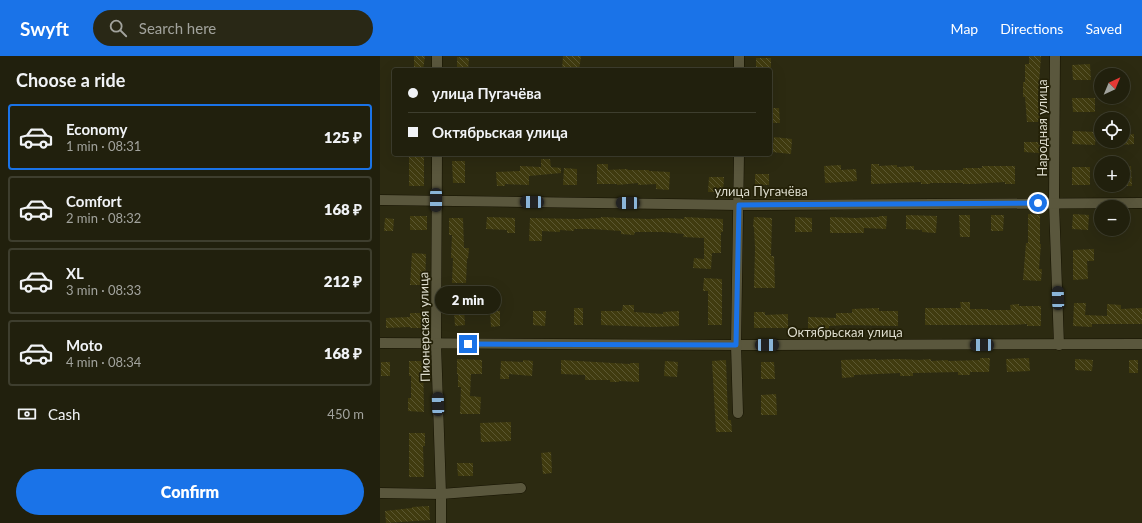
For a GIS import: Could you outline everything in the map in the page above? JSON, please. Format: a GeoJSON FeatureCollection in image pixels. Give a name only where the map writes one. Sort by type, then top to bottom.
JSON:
{"type":"FeatureCollection","features":[{"type":"Feature","properties":{"kind":"street"},"geometry":{"type":"LineString","coordinates":[[437,56],[437,68]]}},
{"type":"Feature","properties":{"kind":"street"},"geometry":{"type":"LineString","coordinates":[[739,56],[739,68]]}},
{"type":"Feature","properties":{"kind":"street","name":"Народная улица"},"geometry":{"type":"LineString","coordinates":[[1055,56],[1054,203],[1059,345]]}},
{"type":"Feature","properties":{"kind":"street","name":"Пионерская улица"},"geometry":{"type":"LineString","coordinates":[[436,156],[436,344],[441,523]]}},
{"type":"Feature","properties":{"kind":"street"},"geometry":{"type":"LineString","coordinates":[[738,413],[736,345],[739,156]]}},
{"type":"Feature","properties":{"kind":"street","name":"улица Пугачёва"},"geometry":{"type":"LineString","coordinates":[[380,200],[739,205],[1142,203]]}},
{"type":"Feature","properties":{"kind":"street","name":"Октябрьская улица"},"geometry":{"type":"LineString","coordinates":[[380,343],[736,345],[1142,344]]}},
{"type":"Feature","properties":{"kind":"street"},"geometry":{"type":"LineString","coordinates":[[380,494],[441,494],[521,488]]}},
{"type":"Feature","properties":{"kind":"building"},"geometry":{"type":"Polygon","coordinates":[[[414,56],[425,56],[423,68],[414,68],[414,56]]]}},
{"type":"Feature","properties":{"kind":"building"},"geometry":{"type":"Polygon","coordinates":[[[563,56],[581,56],[579,68],[562,68],[563,56]]]}},
{"type":"Feature","properties":{"kind":"building"},"geometry":{"type":"Polygon","coordinates":[[[1029,56],[1041,56],[1038,97],[1040,122],[1027,122],[1025,97],[1023,97],[1023,82],[1025,82],[1025,64],[1029,64],[1029,56]]]}},
{"type":"Feature","properties":{"kind":"building"},"geometry":{"type":"Polygon","coordinates":[[[457,57],[469,58],[468,68],[457,68],[457,57]]]}},
{"type":"Feature","properties":{"kind":"building"},"geometry":{"type":"Polygon","coordinates":[[[756,58],[771,58],[771,68],[756,68],[756,58]]]}},
{"type":"Feature","properties":{"kind":"building"},"geometry":{"type":"Polygon","coordinates":[[[1090,64],[1091,80],[1073,80],[1072,65],[1090,64]]]}},
{"type":"Feature","properties":{"kind":"building"},"geometry":{"type":"Polygon","coordinates":[[[1072,98],[1094,98],[1095,112],[1073,112],[1072,98]]]}},
{"type":"Feature","properties":{"kind":"building"},"geometry":{"type":"Polygon","coordinates":[[[772,108],[779,108],[780,123],[772,123],[772,108]]]}},
{"type":"Feature","properties":{"kind":"building"},"geometry":{"type":"Polygon","coordinates":[[[1073,131],[1094,132],[1094,145],[1072,144],[1073,131]]]}},
{"type":"Feature","properties":{"kind":"building"},"geometry":{"type":"Polygon","coordinates":[[[1130,134],[1134,134],[1134,144],[1130,144],[1130,134]]]}},
{"type":"Feature","properties":{"kind":"building"},"geometry":{"type":"Polygon","coordinates":[[[774,137],[792,139],[791,154],[772,152],[774,137]]]}},
{"type":"Feature","properties":{"kind":"building"},"geometry":{"type":"Polygon","coordinates":[[[1024,142],[1041,142],[1040,153],[1024,152],[1024,142]]]}},
{"type":"Feature","properties":{"kind":"building"},"geometry":{"type":"Polygon","coordinates":[[[409,156],[424,156],[424,186],[409,186],[409,156]]]}},
{"type":"Feature","properties":{"kind":"building"},"geometry":{"type":"Polygon","coordinates":[[[541,159],[550,159],[551,167],[561,168],[561,173],[529,176],[529,185],[505,184],[505,186],[497,186],[496,172],[520,171],[520,166],[541,167],[541,159]]]}},
{"type":"Feature","properties":{"kind":"building"},"geometry":{"type":"Polygon","coordinates":[[[452,161],[465,161],[465,183],[453,183],[452,161]]]}},
{"type":"Feature","properties":{"kind":"building"},"geometry":{"type":"Polygon","coordinates":[[[597,164],[608,164],[608,170],[627,169],[670,172],[669,190],[656,189],[656,184],[597,184],[597,164]]]}},
{"type":"Feature","properties":{"kind":"building"},"geometry":{"type":"Polygon","coordinates":[[[871,164],[879,164],[879,166],[897,165],[897,167],[914,166],[914,170],[963,170],[963,168],[982,168],[982,166],[1015,166],[1015,184],[1005,184],[1005,182],[972,184],[921,184],[921,182],[871,184],[871,164]]]}},
{"type":"Feature","properties":{"kind":"building"},"geometry":{"type":"Polygon","coordinates":[[[841,165],[841,170],[856,169],[857,181],[825,183],[824,166],[841,165]]]}},
{"type":"Feature","properties":{"kind":"building"},"geometry":{"type":"Polygon","coordinates":[[[1131,166],[1132,186],[1130,186],[1131,166]]]}},
{"type":"Feature","properties":{"kind":"building"},"geometry":{"type":"Polygon","coordinates":[[[1072,167],[1090,167],[1090,185],[1072,185],[1072,167]]]}},
{"type":"Feature","properties":{"kind":"building"},"geometry":{"type":"Polygon","coordinates":[[[564,168],[577,169],[577,185],[563,185],[564,168]]]}},
{"type":"Feature","properties":{"kind":"building"},"geometry":{"type":"Polygon","coordinates":[[[755,174],[769,174],[769,185],[755,185],[755,174]]]}},
{"type":"Feature","properties":{"kind":"building"},"geometry":{"type":"Polygon","coordinates":[[[709,177],[724,177],[723,192],[708,192],[709,177]]]}},
{"type":"Feature","properties":{"kind":"building"},"geometry":{"type":"Polygon","coordinates":[[[1028,214],[1040,215],[1041,244],[1039,269],[1042,269],[1041,281],[1023,280],[1026,243],[1028,243],[1028,214]]]}},
{"type":"Feature","properties":{"kind":"building"},"geometry":{"type":"Polygon","coordinates":[[[1073,214],[1089,215],[1088,230],[1072,229],[1073,214]]]}},
{"type":"Feature","properties":{"kind":"building"},"geometry":{"type":"Polygon","coordinates":[[[906,215],[937,216],[936,233],[906,229],[906,215]]]}},
{"type":"Feature","properties":{"kind":"building"},"geometry":{"type":"Polygon","coordinates":[[[959,215],[970,215],[970,237],[960,237],[959,215]]]}},
{"type":"Feature","properties":{"kind":"building"},"geometry":{"type":"Polygon","coordinates":[[[991,215],[1004,215],[1003,231],[991,231],[991,215]]]}},
{"type":"Feature","properties":{"kind":"building"},"geometry":{"type":"Polygon","coordinates":[[[410,216],[427,216],[427,230],[410,230],[410,216]]]}},
{"type":"Feature","properties":{"kind":"building"},"geometry":{"type":"Polygon","coordinates":[[[887,216],[886,229],[864,228],[864,233],[830,233],[830,217],[855,218],[887,216]]]}},
{"type":"Feature","properties":{"kind":"building"},"geometry":{"type":"Polygon","coordinates":[[[487,217],[515,218],[515,233],[507,233],[507,230],[486,229],[487,217]]]}},
{"type":"Feature","properties":{"kind":"building"},"geometry":{"type":"Polygon","coordinates":[[[601,217],[684,219],[684,217],[723,219],[723,232],[721,232],[721,253],[712,253],[711,269],[693,268],[694,258],[704,259],[704,238],[683,237],[684,234],[664,232],[635,232],[634,235],[621,234],[621,231],[592,229],[574,229],[574,231],[560,230],[560,232],[542,231],[542,241],[529,241],[530,218],[578,219],[601,217]]]}},
{"type":"Feature","properties":{"kind":"building"},"geometry":{"type":"Polygon","coordinates":[[[754,217],[772,218],[771,256],[774,256],[775,288],[754,288],[754,217]]]}},
{"type":"Feature","properties":{"kind":"building"},"geometry":{"type":"Polygon","coordinates":[[[795,217],[812,218],[812,232],[795,232],[795,217]]]}},
{"type":"Feature","properties":{"kind":"building"},"geometry":{"type":"Polygon","coordinates":[[[385,218],[394,219],[393,231],[384,231],[385,218]]]}},
{"type":"Feature","properties":{"kind":"building"},"geometry":{"type":"Polygon","coordinates":[[[449,218],[463,218],[464,248],[469,248],[466,283],[452,283],[452,235],[449,235],[449,218]]]}},
{"type":"Feature","properties":{"kind":"building"},"geometry":{"type":"Polygon","coordinates":[[[1094,249],[1094,261],[1087,261],[1088,279],[1073,280],[1073,250],[1094,249]]]}},
{"type":"Feature","properties":{"kind":"building"},"geometry":{"type":"Polygon","coordinates":[[[412,253],[426,254],[425,285],[410,285],[412,253]]]}},
{"type":"Feature","properties":{"kind":"building"},"geometry":{"type":"Polygon","coordinates":[[[704,278],[722,279],[722,325],[708,325],[708,291],[703,291],[704,278]]]}},
{"type":"Feature","properties":{"kind":"building"},"geometry":{"type":"Polygon","coordinates":[[[960,302],[970,302],[970,309],[988,310],[1011,310],[1010,305],[1019,304],[1019,306],[1041,306],[1041,326],[1027,326],[1027,324],[925,325],[925,308],[961,308],[960,302]]]}},
{"type":"Feature","properties":{"kind":"building"},"geometry":{"type":"Polygon","coordinates":[[[1074,303],[1086,303],[1085,315],[1107,316],[1107,304],[1121,305],[1121,309],[1142,308],[1142,324],[1092,324],[1092,327],[1073,326],[1074,303]]]}},
{"type":"Feature","properties":{"kind":"building"},"geometry":{"type":"Polygon","coordinates":[[[623,305],[634,305],[634,312],[663,314],[663,312],[679,311],[679,326],[653,327],[601,325],[601,311],[622,311],[623,305]]]}},
{"type":"Feature","properties":{"kind":"building"},"geometry":{"type":"Polygon","coordinates":[[[574,308],[583,308],[583,325],[574,325],[574,308]]]}},
{"type":"Feature","properties":{"kind":"building"},"geometry":{"type":"Polygon","coordinates":[[[879,308],[879,311],[898,311],[898,326],[846,325],[829,326],[829,330],[808,329],[808,317],[836,318],[836,313],[852,313],[852,309],[879,308]]]}},
{"type":"Feature","properties":{"kind":"building"},"geometry":{"type":"Polygon","coordinates":[[[464,309],[465,325],[455,326],[454,310],[464,309]]]}},
{"type":"Feature","properties":{"kind":"building"},"geometry":{"type":"Polygon","coordinates":[[[490,311],[500,311],[500,326],[491,327],[490,311]]]}},
{"type":"Feature","properties":{"kind":"building"},"geometry":{"type":"Polygon","coordinates":[[[533,311],[546,311],[545,326],[533,325],[533,311]]]}},
{"type":"Feature","properties":{"kind":"building"},"geometry":{"type":"Polygon","coordinates":[[[754,312],[765,312],[765,315],[788,314],[788,328],[754,328],[754,312]]]}},
{"type":"Feature","properties":{"kind":"building"},"geometry":{"type":"Polygon","coordinates":[[[410,313],[424,313],[424,328],[386,328],[386,318],[410,317],[410,313]]]}},
{"type":"Feature","properties":{"kind":"building"},"geometry":{"type":"Polygon","coordinates":[[[980,358],[990,358],[989,372],[970,372],[970,375],[958,375],[958,372],[913,373],[913,376],[900,376],[900,373],[854,375],[854,377],[842,378],[841,360],[931,359],[931,361],[948,361],[980,360],[980,358]]]}},
{"type":"Feature","properties":{"kind":"building"},"geometry":{"type":"Polygon","coordinates":[[[1029,358],[1030,371],[1007,372],[1006,359],[1029,358]]]}},
{"type":"Feature","properties":{"kind":"building"},"geometry":{"type":"Polygon","coordinates":[[[457,359],[482,360],[482,374],[471,374],[470,396],[481,397],[480,414],[460,414],[461,387],[458,387],[457,359]]]}},
{"type":"Feature","properties":{"kind":"building"},"geometry":{"type":"Polygon","coordinates":[[[1075,359],[1093,360],[1092,371],[1075,370],[1075,359]]]}},
{"type":"Feature","properties":{"kind":"building"},"geometry":{"type":"Polygon","coordinates":[[[523,360],[533,361],[532,376],[509,374],[509,379],[500,379],[501,361],[523,362],[523,360]]]}},
{"type":"Feature","properties":{"kind":"building"},"geometry":{"type":"Polygon","coordinates":[[[561,360],[630,364],[639,363],[639,382],[585,380],[585,375],[561,374],[561,360]]]}},
{"type":"Feature","properties":{"kind":"building"},"geometry":{"type":"Polygon","coordinates":[[[726,360],[728,420],[731,420],[732,432],[716,432],[712,361],[726,360]]]}},
{"type":"Feature","properties":{"kind":"building"},"geometry":{"type":"Polygon","coordinates":[[[1129,360],[1138,360],[1138,373],[1129,373],[1129,360]]]}},
{"type":"Feature","properties":{"kind":"building"},"geometry":{"type":"Polygon","coordinates":[[[409,361],[423,361],[424,412],[408,411],[408,398],[411,398],[409,361]]]}},
{"type":"Feature","properties":{"kind":"building"},"geometry":{"type":"Polygon","coordinates":[[[665,361],[678,362],[677,377],[664,376],[665,361]]]}},
{"type":"Feature","properties":{"kind":"building"},"geometry":{"type":"Polygon","coordinates":[[[381,362],[390,362],[390,376],[381,376],[381,362]]]}},
{"type":"Feature","properties":{"kind":"building"},"geometry":{"type":"Polygon","coordinates":[[[761,362],[774,362],[775,379],[761,379],[761,362]]]}},
{"type":"Feature","properties":{"kind":"building"},"geometry":{"type":"Polygon","coordinates":[[[776,394],[777,415],[761,415],[761,395],[776,394]]]}},
{"type":"Feature","properties":{"kind":"building"},"geometry":{"type":"Polygon","coordinates":[[[511,422],[511,441],[481,442],[480,423],[511,422]]]}},
{"type":"Feature","properties":{"kind":"building"},"geometry":{"type":"Polygon","coordinates":[[[409,433],[425,433],[425,446],[423,446],[424,477],[409,477],[409,433]]]}},
{"type":"Feature","properties":{"kind":"building"},"geometry":{"type":"Polygon","coordinates":[[[551,452],[552,473],[543,474],[541,453],[551,452]]]}},
{"type":"Feature","properties":{"kind":"building"},"geometry":{"type":"Polygon","coordinates":[[[457,463],[473,463],[473,476],[458,476],[457,463]]]}},
{"type":"Feature","properties":{"kind":"building"},"geometry":{"type":"Polygon","coordinates":[[[429,506],[430,520],[386,523],[385,511],[429,506]]]}},
{"type":"Feature","properties":{"kind":"route"},"geometry":{"type":"LineString","coordinates":[[468,344],[736,345],[739,205],[1038,203]]}}]}
